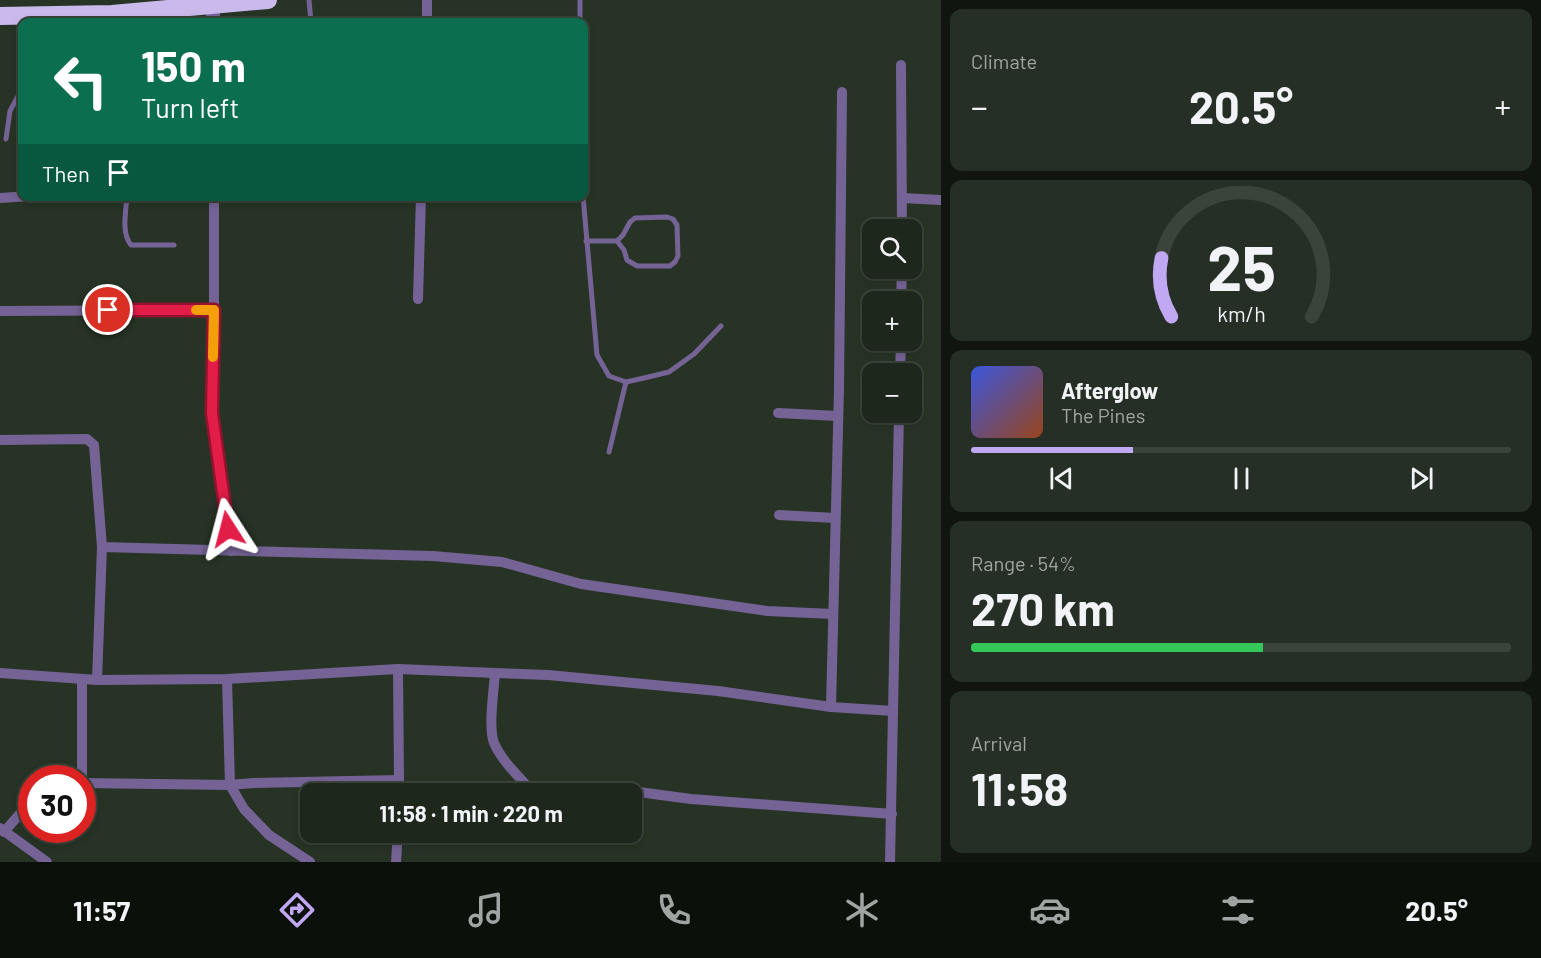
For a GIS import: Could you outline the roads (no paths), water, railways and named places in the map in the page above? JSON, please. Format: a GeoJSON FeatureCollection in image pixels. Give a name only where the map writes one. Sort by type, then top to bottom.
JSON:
{"type":"FeatureCollection","features":[{"type":"Feature","properties":{"kind":"highway"},"geometry":{"type":"LineString","coordinates":[[112,18],[212,14],[268,0]]}},
{"type":"Feature","properties":{"kind":"highway"},"geometry":{"type":"LineString","coordinates":[[0,16],[25,18]]}},
{"type":"Feature","properties":{"kind":"street"},"geometry":{"type":"LineString","coordinates":[[427,0],[427,18]]}},
{"type":"Feature","properties":{"kind":"street"},"geometry":{"type":"LineString","coordinates":[[901,65],[902,219]]}},
{"type":"Feature","properties":{"kind":"street"},"geometry":{"type":"LineString","coordinates":[[831,707],[842,92]]}},
{"type":"Feature","properties":{"kind":"street"},"geometry":{"type":"LineString","coordinates":[[0,198],[18,197]]}},
{"type":"Feature","properties":{"kind":"street"},"geometry":{"type":"LineString","coordinates":[[902,198],[941,200]]}},
{"type":"Feature","properties":{"kind":"street"},"geometry":{"type":"LineString","coordinates":[[214,201],[212,413],[231,550]]}},
{"type":"Feature","properties":{"kind":"street"},"geometry":{"type":"LineString","coordinates":[[418,299],[421,201]]}},
{"type":"Feature","properties":{"kind":"street"},"geometry":{"type":"LineString","coordinates":[[0,311],[214,310]]}},
{"type":"Feature","properties":{"kind":"street"},"geometry":{"type":"LineString","coordinates":[[778,413],[838,416]]}},
{"type":"Feature","properties":{"kind":"street"},"geometry":{"type":"LineString","coordinates":[[890,862],[899,423]]}},
{"type":"Feature","properties":{"kind":"street"},"geometry":{"type":"LineString","coordinates":[[0,440],[87,439],[94,446],[102,547],[97,680]]}},
{"type":"Feature","properties":{"kind":"street"},"geometry":{"type":"LineString","coordinates":[[779,515],[835,518]]}},
{"type":"Feature","properties":{"kind":"street"},"geometry":{"type":"LineString","coordinates":[[102,547],[433,556],[502,562],[581,584],[767,611],[833,614]]}},
{"type":"Feature","properties":{"kind":"street"},"geometry":{"type":"LineString","coordinates":[[0,673],[97,680],[227,679],[398,669],[548,675],[718,691],[831,707],[893,711]]}},
{"type":"Feature","properties":{"kind":"street"},"geometry":{"type":"LineString","coordinates":[[398,669],[399,783]]}},
{"type":"Feature","properties":{"kind":"street"},"geometry":{"type":"LineString","coordinates":[[495,673],[492,731],[494,743],[525,783]]}},
{"type":"Feature","properties":{"kind":"street"},"geometry":{"type":"LineString","coordinates":[[82,679],[82,765]]}},
{"type":"Feature","properties":{"kind":"street"},"geometry":{"type":"LineString","coordinates":[[227,679],[230,785],[244,810],[269,835],[310,862]]}},
{"type":"Feature","properties":{"kind":"street"},"geometry":{"type":"LineString","coordinates":[[96,783],[230,785],[399,780]]}},
{"type":"Feature","properties":{"kind":"street"},"geometry":{"type":"LineString","coordinates":[[642,792],[691,799],[892,814]]}},
{"type":"Feature","properties":{"kind":"street"},"geometry":{"type":"LineString","coordinates":[[18,814],[2,830],[48,862]]}},
{"type":"Feature","properties":{"kind":"street"},"geometry":{"type":"LineString","coordinates":[[396,862],[397,843]]}},
{"type":"Feature","properties":{"kind":"lane"},"geometry":{"type":"LineString","coordinates":[[309,0],[311,18]]}},
{"type":"Feature","properties":{"kind":"lane"},"geometry":{"type":"LineString","coordinates":[[580,0],[580,18]]}},
{"type":"Feature","properties":{"kind":"lane"},"geometry":{"type":"LineString","coordinates":[[6,139],[10,111],[18,96]]}},
{"type":"Feature","properties":{"kind":"lane"},"geometry":{"type":"LineString","coordinates":[[127,201],[126,235],[131,245],[174,245]]}},
{"type":"Feature","properties":{"kind":"lane"},"geometry":{"type":"LineString","coordinates":[[583,201],[597,355],[609,376],[626,382],[669,372],[694,354],[721,326]]}},
{"type":"Feature","properties":{"kind":"lane"},"geometry":{"type":"LineString","coordinates":[[586,241],[617,242],[624,250],[627,260],[637,266],[670,266],[678,256],[677,225],[673,219],[668,217],[635,219],[630,222],[617,242]]}},
{"type":"Feature","properties":{"kind":"lane"},"geometry":{"type":"LineString","coordinates":[[609,452],[626,382]]}}]}
